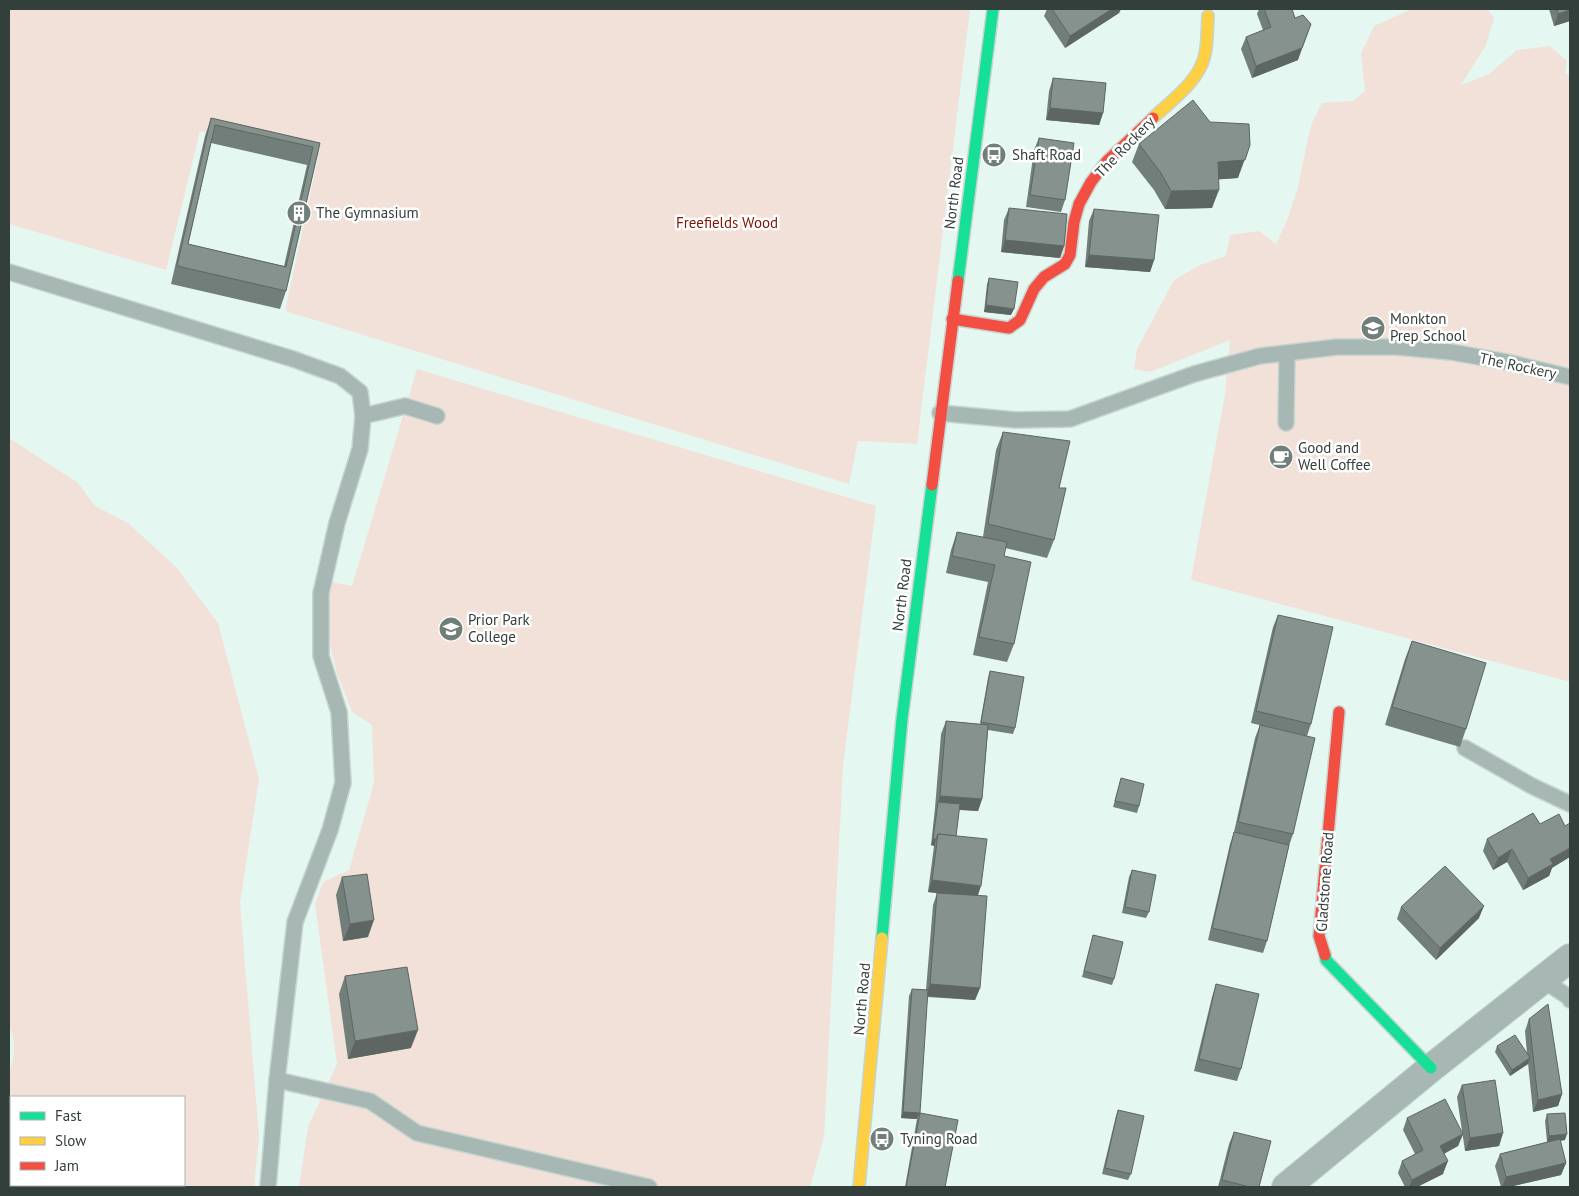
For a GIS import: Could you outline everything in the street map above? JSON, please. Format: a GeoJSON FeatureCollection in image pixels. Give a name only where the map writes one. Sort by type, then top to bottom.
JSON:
{"type":"FeatureCollection","features":[{"type":"Feature","properties":{"kind":"street","name":"North Road"},"geometry":{"type":"LineString","coordinates":[[859,1187],[902,719],[993,9]]}},
{"type":"Feature","properties":{"kind":"street","name":"The Rockery"},"geometry":{"type":"LineString","coordinates":[[952,319],[1009,328],[1020,320],[1034,289],[1044,277],[1060,269],[1070,255],[1074,222],[1079,204],[1091,182],[1107,161],[1184,89],[1201,66],[1206,43],[1208,16]]}},
{"type":"Feature","properties":{"kind":"street","name":"Gladstone Road"},"geometry":{"type":"LineString","coordinates":[[1339,712],[1319,936],[1326,960],[1431,1068]]}},
{"type":"Feature","properties":{"kind":"street"},"geometry":{"type":"LineString","coordinates":[[1286,1187],[1431,1068],[1570,958]]}},
{"type":"Feature","properties":{"kind":"lane"},"geometry":{"type":"LineString","coordinates":[[9,272],[284,356],[340,376],[360,392],[363,416],[360,449],[336,523],[321,594],[321,656],[339,712],[343,783],[330,830],[295,922],[276,1080],[268,1187]]}},
{"type":"Feature","properties":{"kind":"lane","name":"The Rockery"},"geometry":{"type":"LineString","coordinates":[[940,413],[1016,420],[1070,419],[1194,374],[1260,356],[1337,347],[1396,347],[1452,352],[1507,362],[1570,377]]}},
{"type":"Feature","properties":{"kind":"lane"},"geometry":{"type":"LineString","coordinates":[[1286,353],[1286,423]]}},
{"type":"Feature","properties":{"kind":"lane"},"geometry":{"type":"LineString","coordinates":[[363,416],[405,406],[437,416]]}},
{"type":"Feature","properties":{"kind":"lane"},"geometry":{"type":"LineString","coordinates":[[1465,748],[1508,773],[1570,804]]}},
{"type":"Feature","properties":{"kind":"lane"},"geometry":{"type":"LineString","coordinates":[[1543,980],[1570,998],[1570,1000]]}},
{"type":"Feature","properties":{"kind":"lane"},"geometry":{"type":"LineString","coordinates":[[276,1080],[370,1101],[417,1132],[649,1187]]}},
{"type":"Feature","properties":{"kind":"green space","name":"Freefields Wood"},"geometry":{"type":"Polygon","coordinates":[[[9,9],[970,9],[917,444],[858,441],[849,484],[285,311],[318,158],[200,131],[166,270],[9,224],[9,9]]]}},
{"type":"Feature","properties":{"kind":"green space","name":"Monkton Prep School"},"geometry":{"type":"Polygon","coordinates":[[[1408,9],[1487,9],[1494,18],[1486,45],[1461,85],[1489,74],[1517,50],[1550,46],[1567,61],[1565,73],[1570,75],[1570,682],[1191,580],[1225,394],[1230,340],[1150,372],[1134,369],[1137,349],[1174,280],[1200,265],[1226,256],[1230,235],[1259,231],[1276,244],[1288,218],[1297,191],[1311,125],[1322,103],[1353,101],[1365,91],[1361,54],[1374,26],[1408,11],[1408,9]]]}},
{"type":"Feature","properties":{"kind":"green space"},"geometry":{"type":"Polygon","coordinates":[[[417,369],[876,506],[843,766],[824,1137],[810,1187],[299,1187],[308,1127],[337,1064],[315,904],[323,882],[349,870],[374,783],[372,725],[352,712],[337,673],[325,624],[332,582],[352,586],[417,369]]]}},
{"type":"Feature","properties":{"kind":"green space"},"geometry":{"type":"Polygon","coordinates":[[[9,438],[78,483],[95,506],[128,523],[176,567],[218,623],[259,779],[240,903],[259,1136],[254,1187],[9,1187],[9,1073],[13,1061],[13,1037],[9,1025],[9,438]]]}},
{"type":"Feature","properties":{"kind":"building"},"geometry":{"type":"Polygon","coordinates":[[[1052,9],[1112,9],[1070,36],[1052,9]]]}},
{"type":"Feature","properties":{"kind":"building"},"geometry":{"type":"Polygon","coordinates":[[[1264,9],[1292,9],[1295,18],[1303,15],[1311,24],[1302,48],[1256,66],[1246,37],[1271,27],[1264,9]]]}},
{"type":"Feature","properties":{"kind":"building"},"geometry":{"type":"Polygon","coordinates":[[[1557,9],[1570,9],[1570,10],[1558,14],[1557,9]]]}},
{"type":"Feature","properties":{"kind":"building"},"geometry":{"type":"Polygon","coordinates":[[[1053,78],[1106,83],[1103,113],[1050,108],[1053,78]]]}},
{"type":"Feature","properties":{"kind":"building"},"geometry":{"type":"Polygon","coordinates":[[[1193,100],[1210,122],[1249,124],[1250,145],[1245,160],[1218,162],[1219,190],[1171,191],[1161,173],[1139,144],[1193,100]]]}},
{"type":"Feature","properties":{"kind":"building"},"geometry":{"type":"Polygon","coordinates":[[[211,118],[320,143],[286,291],[177,266],[211,118]],[[215,125],[188,244],[286,267],[313,147],[215,125]]]}},
{"type":"Feature","properties":{"kind":"building"},"geometry":{"type":"Polygon","coordinates":[[[1039,138],[1074,143],[1065,200],[1030,195],[1039,138]]]}},
{"type":"Feature","properties":{"kind":"building"},"geometry":{"type":"Polygon","coordinates":[[[1009,208],[1067,214],[1064,246],[1005,240],[1009,208]]]}},
{"type":"Feature","properties":{"kind":"building"},"geometry":{"type":"Polygon","coordinates":[[[1094,209],[1159,215],[1154,260],[1089,255],[1094,209]]]}},
{"type":"Feature","properties":{"kind":"building"},"geometry":{"type":"Polygon","coordinates":[[[989,278],[1018,282],[1014,309],[986,305],[989,278]]]}},
{"type":"Feature","properties":{"kind":"building"},"geometry":{"type":"Polygon","coordinates":[[[1003,432],[1070,441],[1059,488],[1066,488],[1054,540],[988,524],[1003,432]]]}},
{"type":"Feature","properties":{"kind":"building"},"geometry":{"type":"Polygon","coordinates":[[[957,532],[1007,542],[1004,556],[1031,562],[1014,644],[979,637],[995,565],[952,556],[957,532]]]}},
{"type":"Feature","properties":{"kind":"building"},"geometry":{"type":"Polygon","coordinates":[[[1278,615],[1333,627],[1311,724],[1256,711],[1278,615]]]}},
{"type":"Feature","properties":{"kind":"building"},"geometry":{"type":"Polygon","coordinates":[[[1412,641],[1486,663],[1466,729],[1392,707],[1412,641]]]}},
{"type":"Feature","properties":{"kind":"building"},"geometry":{"type":"Polygon","coordinates":[[[990,671],[1024,677],[1015,728],[981,722],[990,671]]]}},
{"type":"Feature","properties":{"kind":"building"},"geometry":{"type":"Polygon","coordinates":[[[946,721],[988,725],[982,799],[940,796],[946,721]]]}},
{"type":"Feature","properties":{"kind":"building"},"geometry":{"type":"Polygon","coordinates":[[[1260,725],[1315,738],[1293,834],[1238,822],[1260,725]]]}},
{"type":"Feature","properties":{"kind":"building"},"geometry":{"type":"Polygon","coordinates":[[[1121,778],[1144,784],[1139,806],[1115,801],[1121,778]]]}},
{"type":"Feature","properties":{"kind":"building"},"geometry":{"type":"Polygon","coordinates":[[[938,802],[960,804],[956,836],[938,834],[936,839],[933,839],[938,802]]]}},
{"type":"Feature","properties":{"kind":"building"},"geometry":{"type":"Polygon","coordinates":[[[1533,813],[1540,824],[1559,814],[1565,826],[1570,823],[1570,848],[1550,859],[1553,864],[1528,878],[1512,849],[1498,858],[1487,839],[1533,813]]]}},
{"type":"Feature","properties":{"kind":"building"},"geometry":{"type":"Polygon","coordinates":[[[1234,832],[1289,845],[1267,941],[1212,928],[1234,832]]]}},
{"type":"Feature","properties":{"kind":"building"},"geometry":{"type":"Polygon","coordinates":[[[938,834],[987,839],[981,886],[932,880],[938,834]]]}},
{"type":"Feature","properties":{"kind":"building"},"geometry":{"type":"Polygon","coordinates":[[[1445,866],[1484,906],[1440,948],[1401,907],[1445,866]]]}},
{"type":"Feature","properties":{"kind":"building"},"geometry":{"type":"Polygon","coordinates":[[[1132,870],[1156,875],[1149,912],[1125,907],[1132,870]]]}},
{"type":"Feature","properties":{"kind":"building"},"geometry":{"type":"Polygon","coordinates":[[[367,874],[374,920],[350,924],[342,877],[367,874]]]}},
{"type":"Feature","properties":{"kind":"building"},"geometry":{"type":"Polygon","coordinates":[[[937,893],[987,896],[980,988],[930,984],[937,893]]]}},
{"type":"Feature","properties":{"kind":"building"},"geometry":{"type":"Polygon","coordinates":[[[1093,935],[1123,942],[1114,979],[1084,971],[1093,935]]]}},
{"type":"Feature","properties":{"kind":"building"},"geometry":{"type":"Polygon","coordinates":[[[407,967],[418,1030],[355,1041],[345,976],[407,967]]]}},
{"type":"Feature","properties":{"kind":"building"},"geometry":{"type":"Polygon","coordinates":[[[1216,984],[1259,994],[1241,1069],[1199,1059],[1216,984]]]}},
{"type":"Feature","properties":{"kind":"building"},"geometry":{"type":"Polygon","coordinates":[[[912,989],[928,990],[920,1113],[903,1112],[912,989]]]}},
{"type":"Feature","properties":{"kind":"building"},"geometry":{"type":"Polygon","coordinates":[[[1548,1004],[1562,1094],[1538,1100],[1529,1019],[1548,1004]]]}},
{"type":"Feature","properties":{"kind":"building"},"geometry":{"type":"Polygon","coordinates":[[[1515,1035],[1530,1058],[1512,1070],[1497,1046],[1515,1035]]]}},
{"type":"Feature","properties":{"kind":"building"},"geometry":{"type":"Polygon","coordinates":[[[1495,1080],[1503,1133],[1470,1138],[1462,1085],[1495,1080]]]}},
{"type":"Feature","properties":{"kind":"building"},"geometry":{"type":"Polygon","coordinates":[[[1445,1099],[1463,1134],[1440,1146],[1448,1161],[1412,1180],[1402,1161],[1423,1150],[1407,1118],[1445,1099]]]}},
{"type":"Feature","properties":{"kind":"building"},"geometry":{"type":"Polygon","coordinates":[[[1118,1110],[1144,1116],[1131,1174],[1105,1168],[1118,1110]]]}},
{"type":"Feature","properties":{"kind":"building"},"geometry":{"type":"Polygon","coordinates":[[[920,1113],[958,1120],[945,1187],[906,1187],[920,1113]]]}},
{"type":"Feature","properties":{"kind":"building"},"geometry":{"type":"Polygon","coordinates":[[[1565,1113],[1567,1134],[1549,1136],[1547,1114],[1565,1113]]]}},
{"type":"Feature","properties":{"kind":"building"},"geometry":{"type":"Polygon","coordinates":[[[1234,1132],[1271,1141],[1259,1187],[1250,1187],[1222,1180],[1234,1132]]]}},
{"type":"Feature","properties":{"kind":"building"},"geometry":{"type":"Polygon","coordinates":[[[1560,1139],[1566,1163],[1506,1177],[1500,1154],[1560,1139]]]}},
{"type":"Feature","properties":{"kind":"traffic: fast"},"geometry":{"type":"LineString","coordinates":[[958,281],[993,9]]}},
{"type":"Feature","properties":{"kind":"traffic: fast"},"geometry":{"type":"LineString","coordinates":[[882,938],[902,719],[932,485]]}},
{"type":"Feature","properties":{"kind":"traffic: fast"},"geometry":{"type":"LineString","coordinates":[[1325,955],[1326,960],[1431,1068]]}},
{"type":"Feature","properties":{"kind":"traffic: slow"},"geometry":{"type":"LineString","coordinates":[[1153,118],[1186,87],[1201,66],[1206,48],[1208,16]]}},
{"type":"Feature","properties":{"kind":"traffic: slow"},"geometry":{"type":"LineString","coordinates":[[859,1187],[882,938]]}},
{"type":"Feature","properties":{"kind":"traffic: jam"},"geometry":{"type":"LineString","coordinates":[[952,319],[1009,328],[1020,320],[1034,289],[1044,277],[1065,264],[1070,255],[1074,222],[1079,204],[1091,182],[1107,161],[1153,118]]}},
{"type":"Feature","properties":{"kind":"traffic: jam"},"geometry":{"type":"LineString","coordinates":[[932,485],[958,281]]}},
{"type":"Feature","properties":{"kind":"traffic: jam"},"geometry":{"type":"LineString","coordinates":[[1325,955],[1319,936],[1339,712]]}},
{"type":"Feature","properties":{"kind":"place","name":"Shaft Road"},"geometry":{"type":"Point","coordinates":[994,155]}},
{"type":"Feature","properties":{"kind":"place","name":"The Gymnasium"},"geometry":{"type":"Point","coordinates":[299,213]}},
{"type":"Feature","properties":{"kind":"place","name":"Monkton Prep School"},"geometry":{"type":"Point","coordinates":[1373,328]}},
{"type":"Feature","properties":{"kind":"place","name":"Good and Well Coffee"},"geometry":{"type":"Point","coordinates":[1281,457]}},
{"type":"Feature","properties":{"kind":"place","name":"Prior Park College"},"geometry":{"type":"Point","coordinates":[451,629]}},
{"type":"Feature","properties":{"kind":"place","name":"Tyning Road"},"geometry":{"type":"Point","coordinates":[882,1139]}}]}
